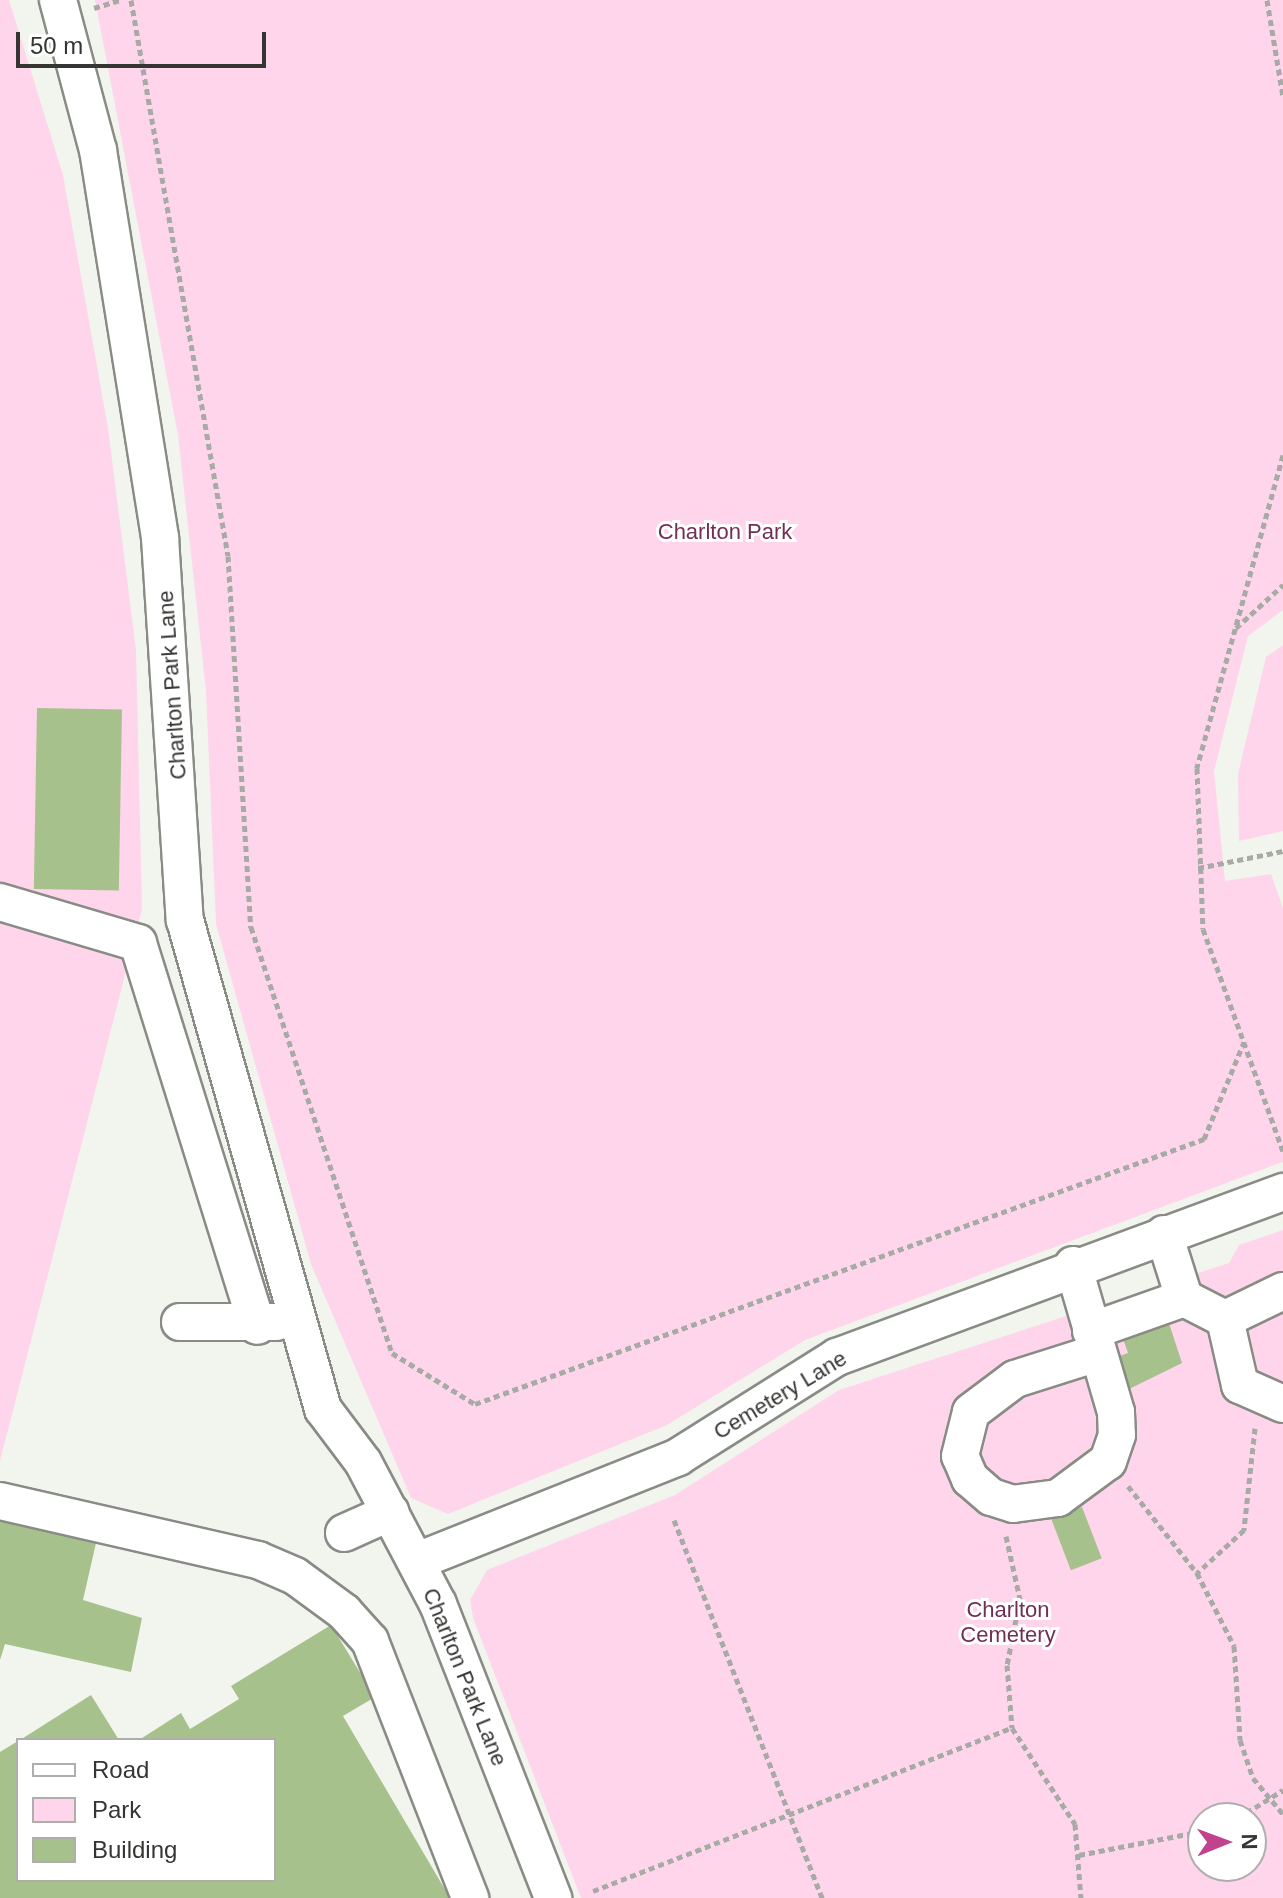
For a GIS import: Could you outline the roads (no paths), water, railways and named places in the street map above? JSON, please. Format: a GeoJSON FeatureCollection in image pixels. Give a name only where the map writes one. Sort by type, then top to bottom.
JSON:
{"type":"FeatureCollection","features":[{"type":"Feature","properties":{"kind":"street","name":"Charlton Park Lane"},"geometry":{"type":"LineString","coordinates":[[73,4],[160,538],[173,657],[185,920],[297,1316],[315,1361],[331,1427],[363,1462],[417,1561],[553,1898]]}},
{"type":"Feature","properties":{"kind":"street"},"geometry":{"type":"LineString","coordinates":[[0,902],[138,943],[257,1326]]}},
{"type":"Feature","properties":{"kind":"street","name":"Cemetery Lane"},"geometry":{"type":"LineString","coordinates":[[417,1561],[678,1457],[837,1357],[1073,1265],[1283,1192]]}},
{"type":"Feature","properties":{"kind":"street"},"geometry":{"type":"LineString","coordinates":[[1164,1234],[1184,1298],[1225,1319]]}},
{"type":"Feature","properties":{"kind":"street"},"geometry":{"type":"LineString","coordinates":[[1073,1265],[1094,1342],[1116,1412],[1108,1461],[1058,1498],[1025,1504],[991,1497],[970,1479],[960,1456],[971,1412],[1015,1379],[1094,1342],[1184,1298]]}},
{"type":"Feature","properties":{"kind":"street"},"geometry":{"type":"LineString","coordinates":[[1225,1319],[1283,1291]]}},
{"type":"Feature","properties":{"kind":"street"},"geometry":{"type":"LineString","coordinates":[[180,1322],[257,1326],[297,1316]]}},
{"type":"Feature","properties":{"kind":"street"},"geometry":{"type":"LineString","coordinates":[[1225,1319],[1231,1370],[1272,1401]]}},
{"type":"Feature","properties":{"kind":"street"},"geometry":{"type":"LineString","coordinates":[[0,1501],[258,1560],[344,1612],[370,1641],[470,1898]]}},
{"type":"Feature","properties":{"kind":"street"},"geometry":{"type":"LineString","coordinates":[[344,1533],[391,1512]]}},
{"type":"Feature","properties":{"kind":"park label","name":"Charlton Park"},"geometry":{"type":"Point","coordinates":[725,532]}},
{"type":"Feature","properties":{"kind":"park label","name":"Charlton Cemetery"},"geometry":{"type":"Point","coordinates":[1008,1622]}}]}
